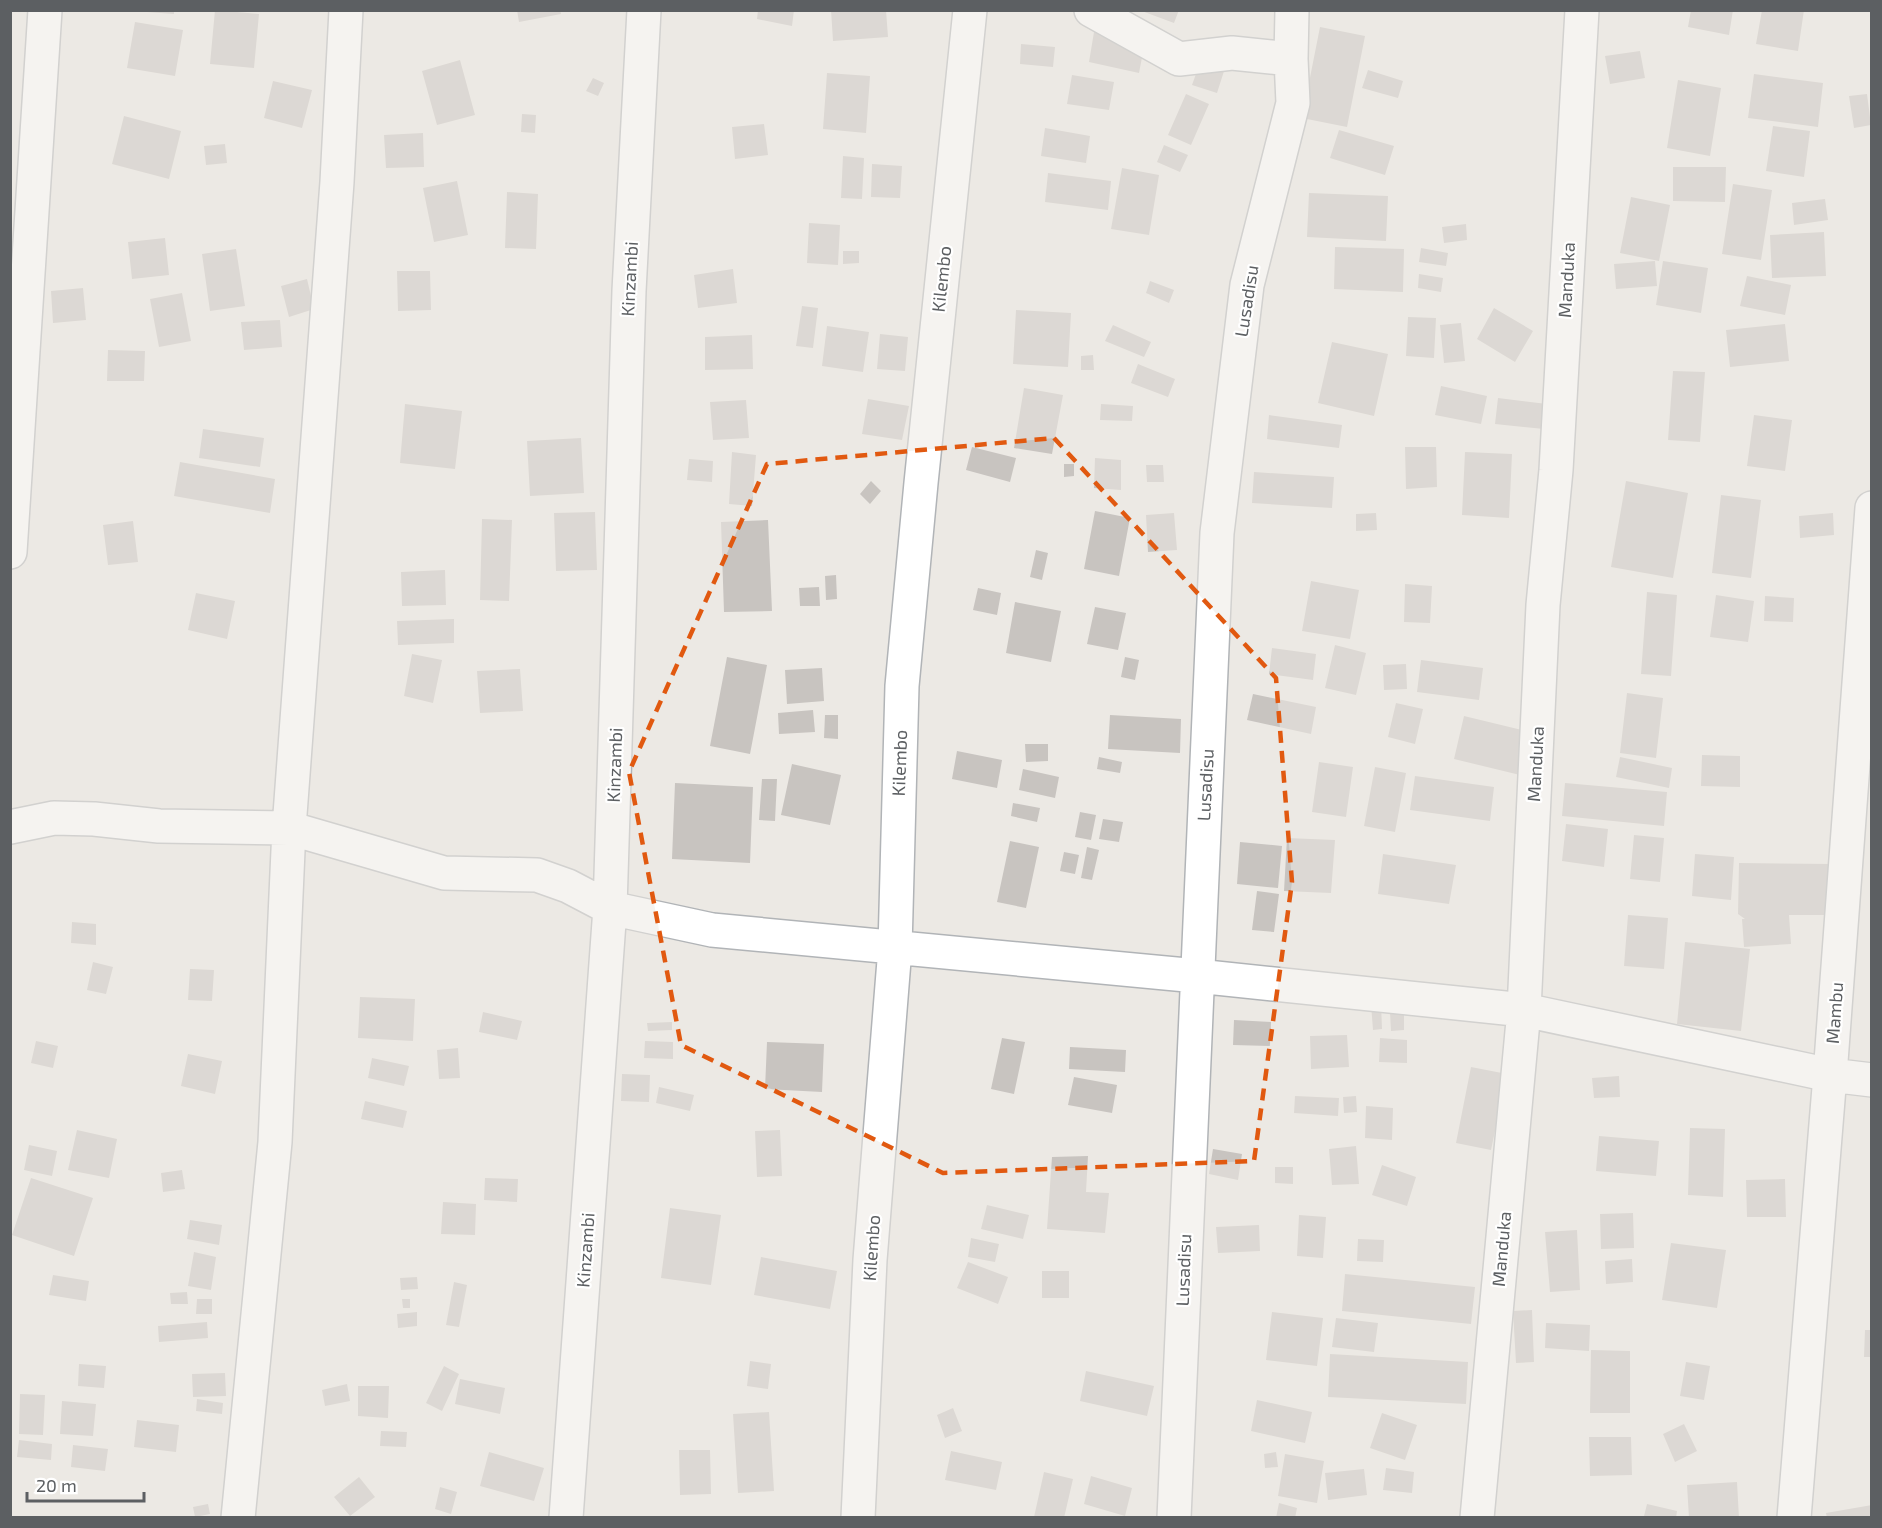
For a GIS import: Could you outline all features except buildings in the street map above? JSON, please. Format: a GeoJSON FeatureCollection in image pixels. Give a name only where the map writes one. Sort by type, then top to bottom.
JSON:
{"type":"FeatureCollection","features":[{"type":"Feature","properties":{"kind":"street"},"geometry":{"type":"LineString","coordinates":[[10,552],[45,10]]}},
{"type":"Feature","properties":{"kind":"street"},"geometry":{"type":"LineString","coordinates":[[238,1518],[275,1142],[289,828],[337,182],[346,10]]}},
{"type":"Feature","properties":{"kind":"street","name":"Kinzambi"},"geometry":{"type":"LineString","coordinates":[[566,1518],[610,908],[629,291],[644,10]]}},
{"type":"Feature","properties":{"kind":"street","name":"Kilembo"},"geometry":{"type":"LineString","coordinates":[[858,1518],[870,1260],[895,948],[902,686],[970,10]]}},
{"type":"Feature","properties":{"kind":"street"},"geometry":{"type":"LineString","coordinates":[[1091,10],[1179,60],[1232,52],[1291,59]]}},
{"type":"Feature","properties":{"kind":"street","name":"Lusadisu"},"geometry":{"type":"LineString","coordinates":[[1174,1518],[1217,533],[1247,285],[1293,103],[1292,10]]}},
{"type":"Feature","properties":{"kind":"street","name":"Manduka"},"geometry":{"type":"LineString","coordinates":[[1477,1518],[1524,1010],[1543,605],[1556,470],[1582,10]]}},
{"type":"Feature","properties":{"kind":"street","name":"Mambu"},"geometry":{"type":"LineString","coordinates":[[1794,1518],[1872,508]]}},
{"type":"Feature","properties":{"kind":"street"},"geometry":{"type":"LineString","coordinates":[[10,826],[54,818],[94,819],[159,826],[289,828],[444,873],[537,875],[568,886],[610,908],[712,930],[1524,1010],[1830,1075],[1872,1080]]}},
{"type":"Feature","properties":{"kind":"highlighted area"},"geometry":{"type":"Polygon","coordinates":[[[1054,438],[1276,678],[1292,882],[1254,1161],[943,1173],[681,1045],[629,772],[767,464],[1054,438]]]}}]}
